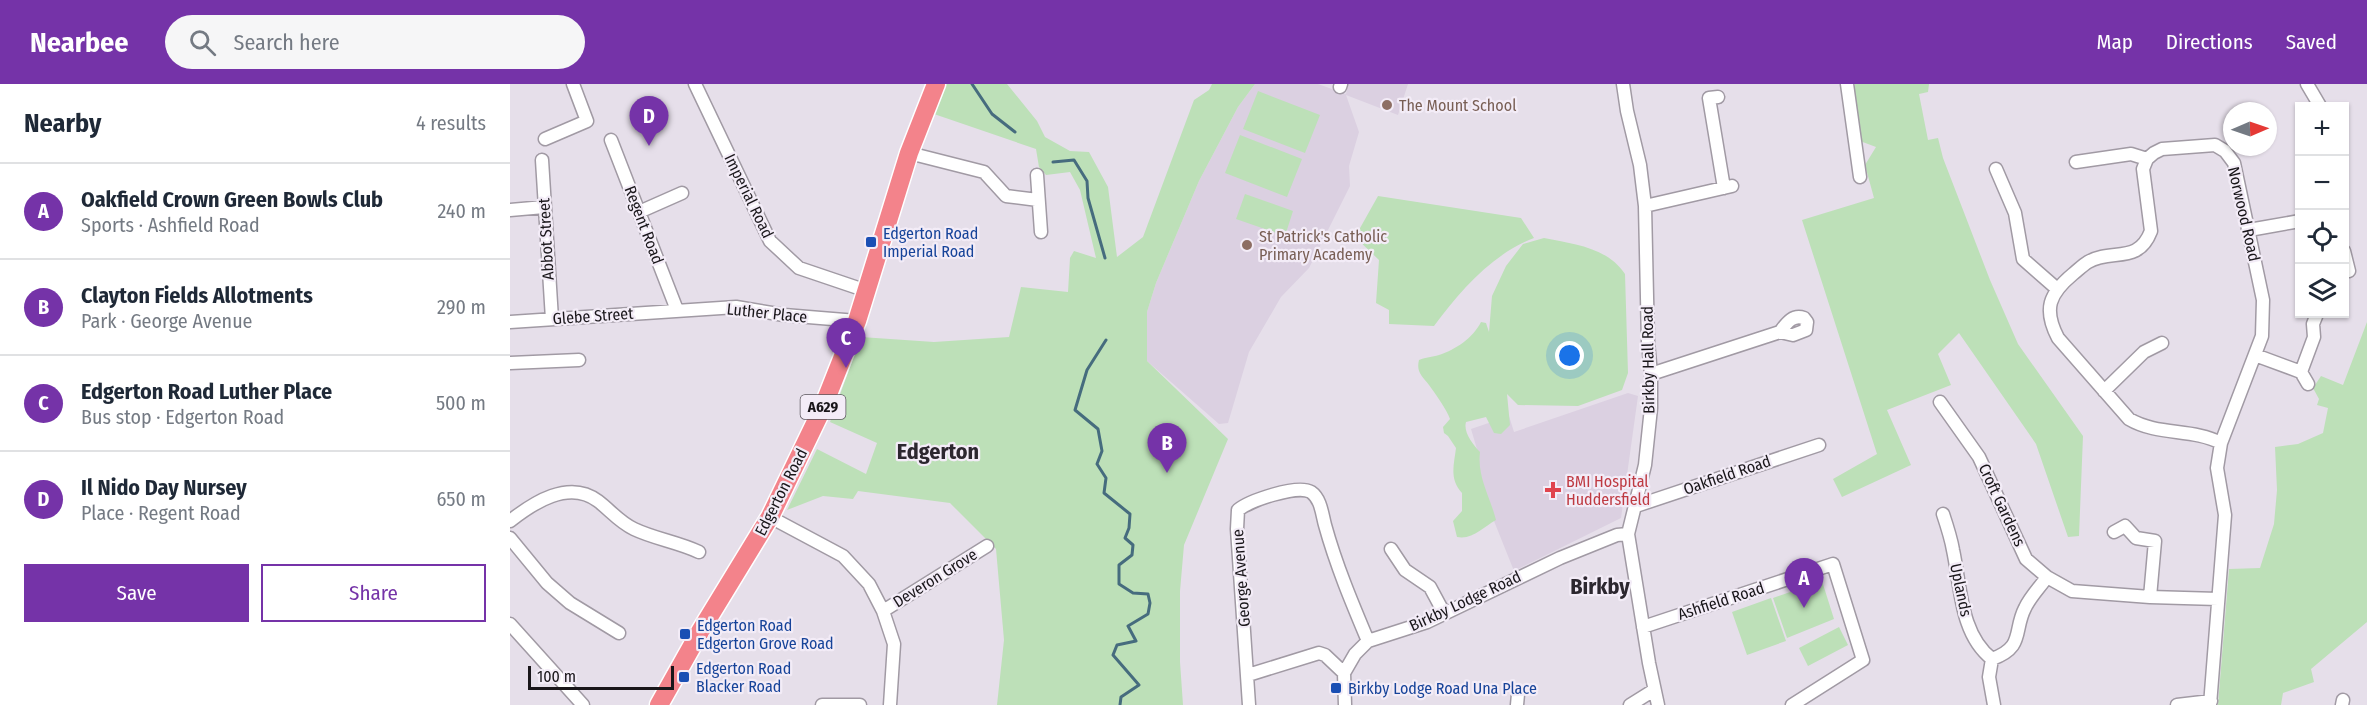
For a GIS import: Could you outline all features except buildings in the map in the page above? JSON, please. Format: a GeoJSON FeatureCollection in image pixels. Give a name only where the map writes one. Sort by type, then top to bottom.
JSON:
{"type":"FeatureCollection","features":[{"type":"Feature","properties":{"kind":"highway","name":"Edgerton Road"},"geometry":{"type":"LineString","coordinates":[[660,705],[701,630],[770,517],[823,407],[857,321],[909,153],[934,90]]}},
{"type":"Feature","properties":{"kind":"street"},"geometry":{"type":"LineString","coordinates":[[545,139],[587,122],[573,84]]}},
{"type":"Feature","properties":{"kind":"street","name":"Imperial Road"},"geometry":{"type":"LineString","coordinates":[[695,84],[770,241],[799,268],[867,291]]}},
{"type":"Feature","properties":{"kind":"street","name":"Birkby Hall Road"},"geometry":{"type":"LineString","coordinates":[[1623,84],[1646,206],[1648,342],[1651,374],[1651,408],[1645,465],[1628,534],[1658,705]]}},
{"type":"Feature","properties":{"kind":"street"},"geometry":{"type":"LineString","coordinates":[[1847,84],[1860,177]]}},
{"type":"Feature","properties":{"kind":"street"},"geometry":{"type":"LineString","coordinates":[[2307,84],[2318,102]]}},
{"type":"Feature","properties":{"kind":"street"},"geometry":{"type":"LineString","coordinates":[[1646,206],[1728,187],[1709,98]]}},
{"type":"Feature","properties":{"kind":"street","name":"Regent Road"},"geometry":{"type":"LineString","coordinates":[[611,140],[677,310]]}},
{"type":"Feature","properties":{"kind":"street","name":"Norwood Road"},"geometry":{"type":"LineString","coordinates":[[2147,159],[2162,149],[2170,148],[2215,145],[2225,150],[2234,163],[2263,300],[2262,336],[2221,443],[2217,468],[2225,515],[2210,703]]}},
{"type":"Feature","properties":{"kind":"street"},"geometry":{"type":"LineString","coordinates":[[909,153],[984,172],[1006,196],[1038,200]]}},
{"type":"Feature","properties":{"kind":"street"},"geometry":{"type":"LineString","coordinates":[[2076,162],[2131,154],[2147,159],[2142,180],[2151,231],[2148,240],[2140,249],[2132,253],[2089,261],[2056,288],[2050,303],[2050,323],[2058,338],[2129,419],[2143,427],[2208,436],[2221,443]]}},
{"type":"Feature","properties":{"kind":"street","name":"Abbot Street"},"geometry":{"type":"LineString","coordinates":[[542,160],[552,319]]}},
{"type":"Feature","properties":{"kind":"street"},"geometry":{"type":"LineString","coordinates":[[1996,169],[2015,213],[2024,259],[2056,288]]}},
{"type":"Feature","properties":{"kind":"street"},"geometry":{"type":"LineString","coordinates":[[1037,175],[1041,232]]}},
{"type":"Feature","properties":{"kind":"street"},"geometry":{"type":"LineString","coordinates":[[639,212],[682,193]]}},
{"type":"Feature","properties":{"kind":"street"},"geometry":{"type":"LineString","coordinates":[[510,210],[544,207]]}},
{"type":"Feature","properties":{"kind":"street"},"geometry":{"type":"LineString","coordinates":[[2250,230],[2295,222]]}},
{"type":"Feature","properties":{"kind":"street","name":"Luther Place"},"geometry":{"type":"LineString","coordinates":[[677,310],[736,307],[784,315],[857,321]]}},
{"type":"Feature","properties":{"kind":"street","name":"Glebe Street"},"geometry":{"type":"LineString","coordinates":[[510,322],[677,310]]}},
{"type":"Feature","properties":{"kind":"street"},"geometry":{"type":"LineString","coordinates":[[2301,372],[2314,337],[2313,324],[2315,318]]}},
{"type":"Feature","properties":{"kind":"street"},"geometry":{"type":"LineString","coordinates":[[1651,374],[1780,332]]}},
{"type":"Feature","properties":{"kind":"street"},"geometry":{"type":"LineString","coordinates":[[2104,391],[2144,352],[2162,343]]}},
{"type":"Feature","properties":{"kind":"street"},"geometry":{"type":"LineString","coordinates":[[2255,355],[2301,372],[2308,384]]}},
{"type":"Feature","properties":{"kind":"street"},"geometry":{"type":"LineString","coordinates":[[510,363],[579,360]]}},
{"type":"Feature","properties":{"kind":"street","name":"Croft Gardens"},"geometry":{"type":"LineString","coordinates":[[1940,402],[1979,457],[2026,559],[2047,577],[2072,591],[2218,599]]}},
{"type":"Feature","properties":{"kind":"street","name":"Oakfield Road"},"geometry":{"type":"LineString","coordinates":[[1636,506],[1819,445]]}},
{"type":"Feature","properties":{"kind":"street","name":"George Avenue"},"geometry":{"type":"LineString","coordinates":[[1249,705],[1239,573],[1238,510],[1246,503],[1303,489],[1312,493],[1319,502],[1332,550],[1368,641]]}},
{"type":"Feature","properties":{"kind":"street"},"geometry":{"type":"LineString","coordinates":[[510,520],[530,505],[546,498],[563,493],[581,493],[597,500],[619,521],[634,529],[699,552]]}},
{"type":"Feature","properties":{"kind":"street","name":"Uplands"},"geometry":{"type":"LineString","coordinates":[[1943,514],[1953,549],[1963,607],[1969,626],[1981,651],[1992,659]]}},
{"type":"Feature","properties":{"kind":"street"},"geometry":{"type":"LineString","coordinates":[[770,517],[843,556],[868,584],[883,611],[894,644],[893,701]]}},
{"type":"Feature","properties":{"kind":"street"},"geometry":{"type":"LineString","coordinates":[[2114,532],[2125,526],[2136,538],[2155,541],[2150,597]]}},
{"type":"Feature","properties":{"kind":"street","name":"Birkby Lodge Road"},"geometry":{"type":"LineString","coordinates":[[1368,641],[1427,622],[1560,558],[1617,535],[1628,534]]}},
{"type":"Feature","properties":{"kind":"street"},"geometry":{"type":"LineString","coordinates":[[510,538],[547,583],[570,603],[619,633]]}},
{"type":"Feature","properties":{"kind":"street","name":"Deveron Grove"},"geometry":{"type":"LineString","coordinates":[[883,611],[987,546]]}},
{"type":"Feature","properties":{"kind":"street"},"geometry":{"type":"LineString","coordinates":[[1391,549],[1405,570],[1430,587],[1444,613]]}},
{"type":"Feature","properties":{"kind":"street","name":"Ashfield Road"},"geometry":{"type":"LineString","coordinates":[[1643,627],[1833,564],[1863,660],[1792,705]]}},
{"type":"Feature","properties":{"kind":"street"},"geometry":{"type":"LineString","coordinates":[[1995,705],[1989,677],[1992,659],[2005,654],[2019,635],[2024,609],[2047,577]]}},
{"type":"Feature","properties":{"kind":"street"},"geometry":{"type":"LineString","coordinates":[[510,624],[583,705]]}},
{"type":"Feature","properties":{"kind":"street"},"geometry":{"type":"LineString","coordinates":[[1345,705],[1344,673],[1354,654],[1368,641]]}},
{"type":"Feature","properties":{"kind":"street"},"geometry":{"type":"LineString","coordinates":[[1248,675],[1319,653],[1325,655],[1344,673]]}},
{"type":"Feature","properties":{"kind":"street"},"geometry":{"type":"LineString","coordinates":[[1630,705],[1654,690]]}},
{"type":"Feature","properties":{"kind":"street"},"geometry":{"type":"LineString","coordinates":[[2177,705],[2210,703]]}},
{"type":"Feature","properties":{"kind":"street"},"geometry":{"type":"LineString","coordinates":[[822,705],[860,705]]}},
{"type":"Feature","properties":{"kind":"shaded area","name":"St Patrick's Catholic Primary Academy"},"geometry":{"type":"Polygon","coordinates":[[[1255,84],[1318,84],[1346,94],[1348,84],[1408,84],[1398,115],[1346,95],[1359,132],[1349,166],[1350,186],[1309,268],[1281,297],[1249,352],[1228,423],[1219,424],[1147,361],[1147,312],[1156,283],[1199,181],[1238,107],[1255,84]]]}},
{"type":"Feature","properties":{"kind":"shaded area","name":"BMI Hospital Huddersfield"},"geometry":{"type":"Polygon","coordinates":[[[1628,393],[1638,396],[1621,518],[1514,571],[1470,461],[1479,456],[1471,429],[1509,416],[1514,432],[1628,393]]]}},
{"type":"Feature","properties":{"kind":"green space"},"geometry":{"type":"Polygon","coordinates":[[[946,84],[1007,84],[1037,121],[1045,137],[1070,151],[1089,152],[1108,187],[1117,257],[1143,237],[1194,100],[1209,90],[1212,84],[1255,84],[1238,107],[1199,181],[1156,283],[1147,312],[1147,361],[1228,439],[1184,545],[1180,591],[1180,662],[1183,705],[997,705],[1004,640],[996,549],[950,503],[858,491],[853,499],[823,496],[787,510],[817,449],[866,474],[877,443],[830,422],[861,337],[934,342],[1009,337],[1021,287],[1068,292],[1070,258],[1074,251],[1096,258],[1080,190],[1070,172],[1046,175],[1039,167],[1036,149],[934,114],[946,84]]]}},
{"type":"Feature","properties":{"kind":"green space"},"geometry":{"type":"Polygon","coordinates":[[[1855,84],[1929,84],[1928,92],[1919,94],[1928,140],[1938,138],[1943,158],[1990,280],[2018,344],[2083,436],[2079,536],[2068,537],[2036,444],[1959,333],[1938,354],[1951,385],[1887,410],[1911,465],[1842,497],[1833,479],[1877,454],[1802,220],[1874,198],[1865,165],[1876,147],[1860,141],[1855,84]]]}},
{"type":"Feature","properties":{"kind":"green space"},"geometry":{"type":"Polygon","coordinates":[[[1258,91],[1320,115],[1305,153],[1243,129],[1258,91]]]}},
{"type":"Feature","properties":{"kind":"green space"},"geometry":{"type":"Polygon","coordinates":[[[1240,135],[1302,159],[1287,197],[1225,173],[1240,135]]]}},
{"type":"Feature","properties":{"kind":"green space"},"geometry":{"type":"Polygon","coordinates":[[[1245,194],[1293,211],[1285,236],[1236,219],[1245,194]]]}},
{"type":"Feature","properties":{"kind":"green space"},"geometry":{"type":"Polygon","coordinates":[[[1378,196],[1521,218],[1534,238],[1504,254],[1478,275],[1434,326],[1389,324],[1389,310],[1376,303],[1379,260],[1355,237],[1378,196]]]}},
{"type":"Feature","properties":{"kind":"green space"},"geometry":{"type":"Polygon","coordinates":[[[1544,238],[1599,252],[1618,265],[1625,274],[1628,373],[1622,390],[1578,406],[1518,405],[1507,394],[1510,425],[1501,434],[1494,433],[1486,417],[1466,422],[1467,434],[1480,452],[1480,470],[1496,520],[1473,535],[1457,537],[1453,521],[1462,511],[1462,493],[1454,477],[1456,448],[1444,433],[1443,427],[1450,419],[1441,402],[1420,374],[1419,360],[1457,347],[1473,333],[1481,322],[1486,323],[1489,332],[1492,296],[1506,266],[1523,244],[1544,238]]]}},
{"type":"Feature","properties":{"kind":"green space"},"geometry":{"type":"Polygon","coordinates":[[[2367,322],[2367,622],[2311,669],[2314,682],[2283,693],[2281,705],[2218,705],[2229,569],[2260,568],[2274,524],[2277,490],[2275,447],[2298,444],[2323,433],[2328,408],[2317,405],[2319,399],[2313,388],[2321,376],[2343,385],[2367,322]]]}},
{"type":"Feature","properties":{"kind":"green space"},"geometry":{"type":"Polygon","coordinates":[[[1822,581],[1834,619],[1787,638],[1773,598],[1822,581]]]}},
{"type":"Feature","properties":{"kind":"green space"},"geometry":{"type":"Polygon","coordinates":[[[1771,598],[1786,641],[1747,655],[1732,612],[1771,598]]]}},
{"type":"Feature","properties":{"kind":"green space"},"geometry":{"type":"Polygon","coordinates":[[[1839,627],[1848,645],[1808,666],[1799,648],[1839,627]]]}},
{"type":"Feature","properties":{"kind":"waterway"},"geometry":{"type":"LineString","coordinates":[[972,84],[992,114],[1015,132]]}},
{"type":"Feature","properties":{"kind":"waterway"},"geometry":{"type":"LineString","coordinates":[[1053,162],[1074,160],[1087,181],[1088,198],[1105,258]]}},
{"type":"Feature","properties":{"kind":"waterway"},"geometry":{"type":"LineString","coordinates":[[1106,340],[1087,370],[1075,410],[1098,429],[1102,451],[1097,464],[1106,478],[1104,493],[1130,514],[1129,528],[1125,538],[1133,545],[1132,555],[1119,565],[1119,584],[1133,593],[1148,594],[1150,603],[1148,614],[1128,626],[1136,641],[1117,645],[1113,655],[1139,685],[1121,697],[1120,705]]}},
{"type":"Feature","properties":{"kind":"place","name":"The Mount School"},"geometry":{"type":"Point","coordinates":[1387,105]}},
{"type":"Feature","properties":{"kind":"place","name":"Il Nido Day Nursey"},"geometry":{"type":"Point","coordinates":[649,146]}},
{"type":"Feature","properties":{"kind":"place","name":"Edgerton Road Imperial Road"},"geometry":{"type":"Point","coordinates":[871,242]}},
{"type":"Feature","properties":{"kind":"place","name":"St Patrick's Catholic Primary Academy"},"geometry":{"type":"Point","coordinates":[1247,245]}},
{"type":"Feature","properties":{"kind":"place","name":"Edgerton Road Luther Place"},"geometry":{"type":"Point","coordinates":[846,368]}},
{"type":"Feature","properties":{"kind":"place","name":"Clayton Fields Allotments"},"geometry":{"type":"Point","coordinates":[1167,473]}},
{"type":"Feature","properties":{"kind":"place","name":"BMI Hospital Huddersfield"},"geometry":{"type":"Point","coordinates":[1553,490]}},
{"type":"Feature","properties":{"kind":"place","name":"Oakfield Crown Green Bowls Club"},"geometry":{"type":"Point","coordinates":[1804,608]}},
{"type":"Feature","properties":{"kind":"place","name":"Edgerton Road Edgerton Grove Road"},"geometry":{"type":"Point","coordinates":[685,634]}},
{"type":"Feature","properties":{"kind":"place","name":"Edgerton Road Blacker Road"},"geometry":{"type":"Point","coordinates":[684,677]}},
{"type":"Feature","properties":{"kind":"place","name":"Birkby Lodge Road Una Place"},"geometry":{"type":"Point","coordinates":[1336,688]}},
{"type":"Feature","properties":{"kind":"district","name":"Edgerton"},"geometry":{"type":"Point","coordinates":[938,451]}},
{"type":"Feature","properties":{"kind":"district","name":"Birkby"},"geometry":{"type":"Point","coordinates":[1600,586]}}]}
